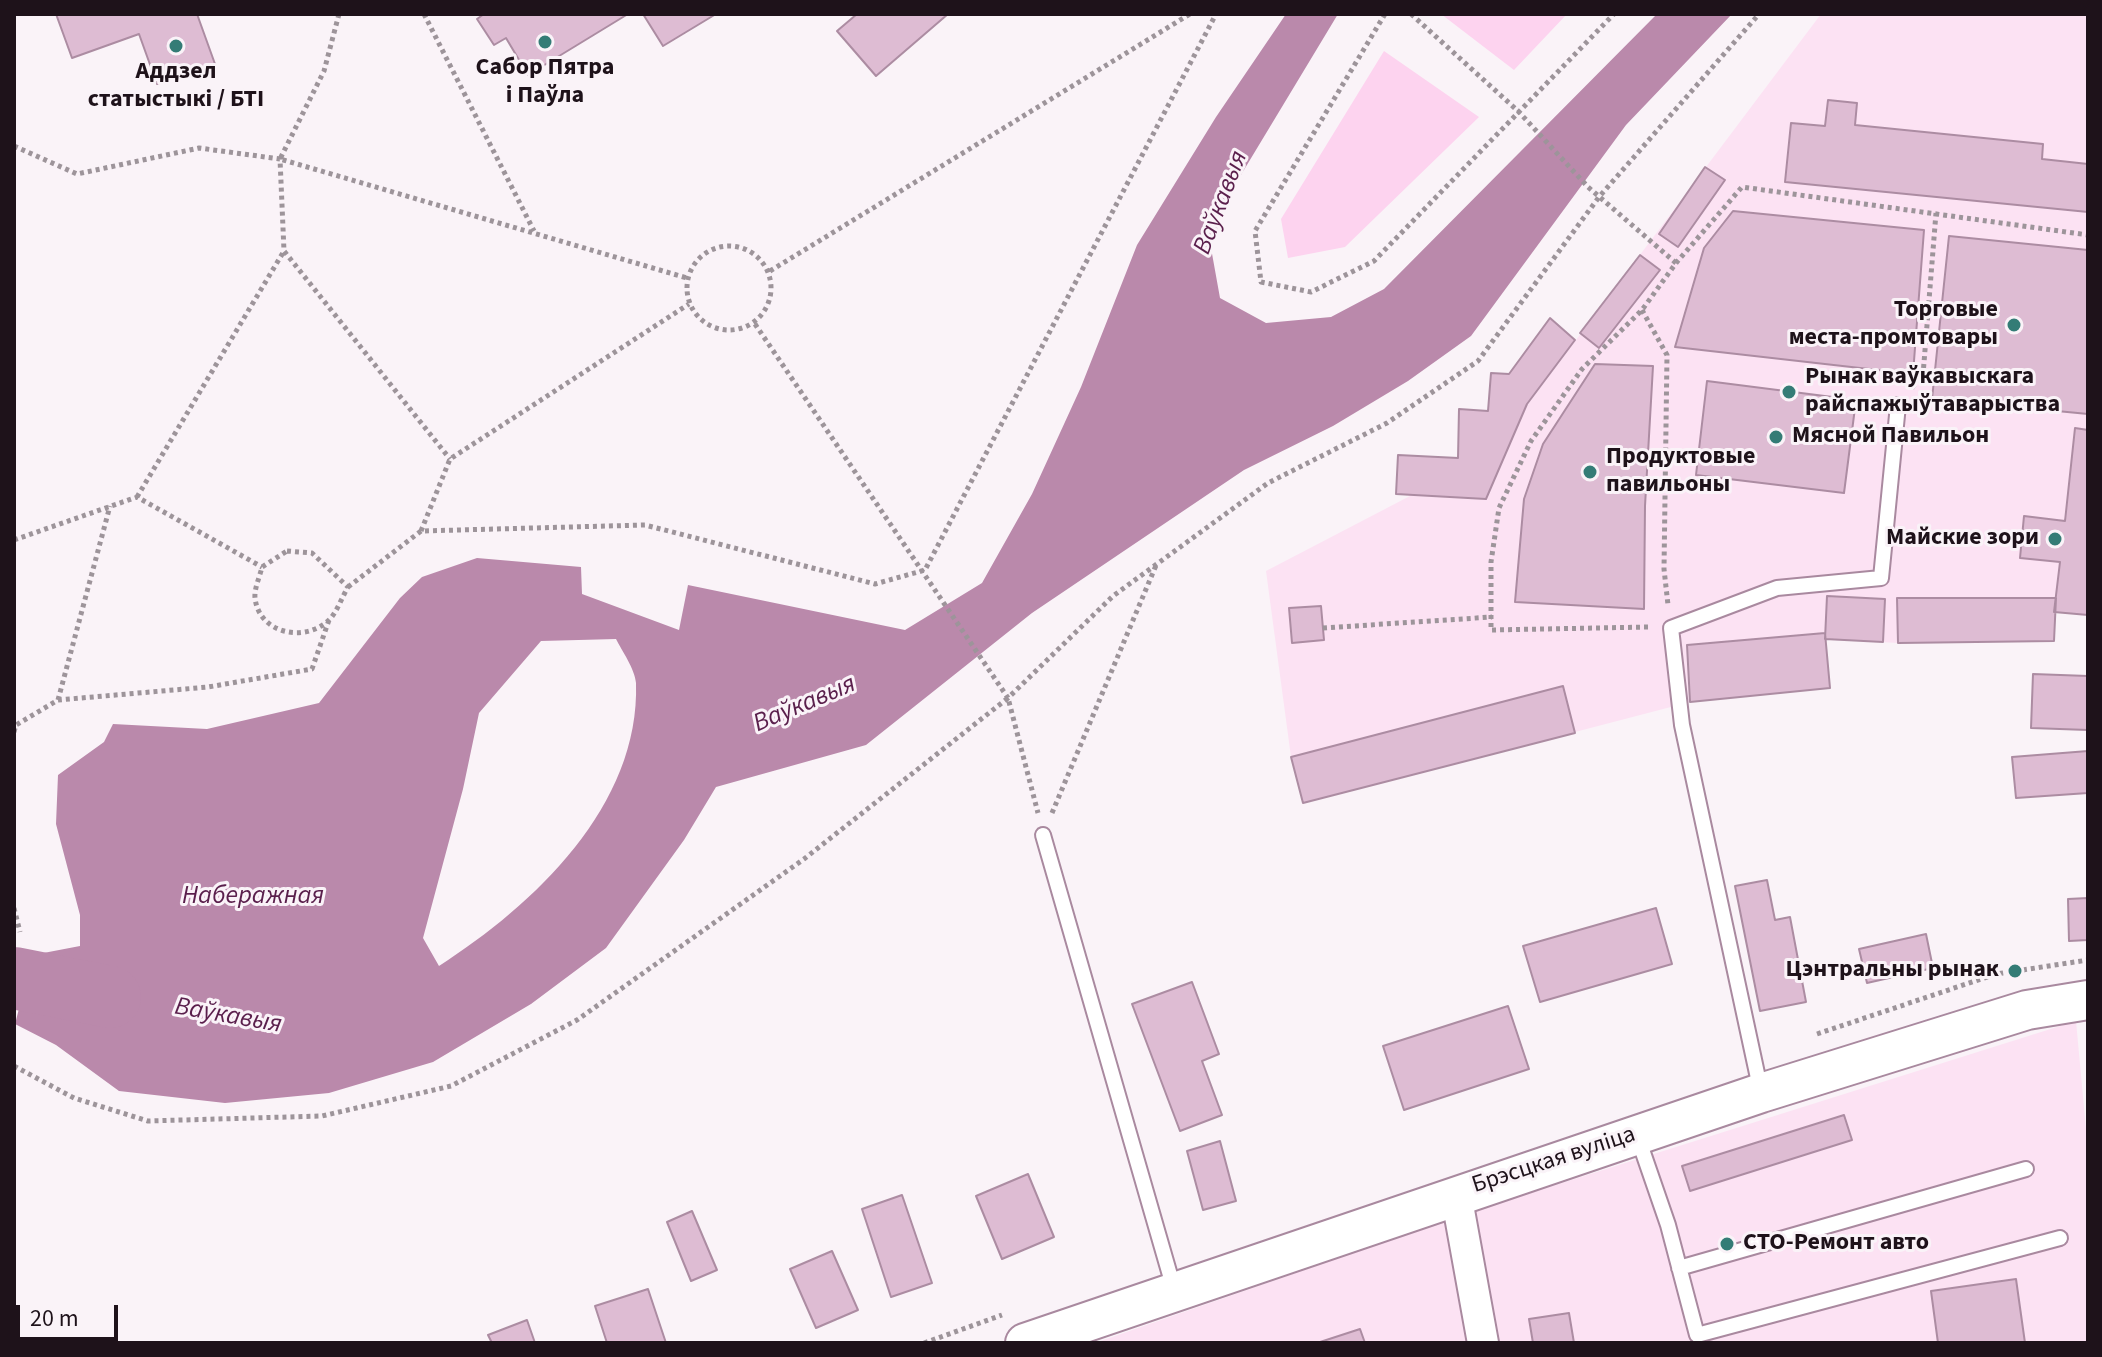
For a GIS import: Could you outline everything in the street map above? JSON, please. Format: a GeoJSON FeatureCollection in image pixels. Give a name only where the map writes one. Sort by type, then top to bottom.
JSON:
{"type":"FeatureCollection","features":[{"type":"Feature","properties":{"kind":"street","name":"Брэсцкая вуліца"},"geometry":{"type":"LineString","coordinates":[[1025,1343],[1456,1194],[1761,1093],[2027,1010],[2088,1000]]}},
{"type":"Feature","properties":{"kind":"street"},"geometry":{"type":"LineString","coordinates":[[1456,1194],[1483,1343]]}},
{"type":"Feature","properties":{"kind":"lane"},"geometry":{"type":"LineString","coordinates":[[1761,1093],[1682,725],[1671,628],[1777,588],[1881,578],[1898,405]]}},
{"type":"Feature","properties":{"kind":"lane"},"geometry":{"type":"LineString","coordinates":[[1043,835],[1174,1290]]}},
{"type":"Feature","properties":{"kind":"lane"},"geometry":{"type":"LineString","coordinates":[[1637,1134],[1697,1335],[2060,1238]]}},
{"type":"Feature","properties":{"kind":"lane"},"geometry":{"type":"LineString","coordinates":[[1679,1268],[2026,1169]]}},
{"type":"Feature","properties":{"kind":"path"},"geometry":{"type":"LineString","coordinates":[[14,540],[137,497],[284,251],[280,159],[324,71],[339,14]]}},
{"type":"Feature","properties":{"kind":"path"},"geometry":{"type":"LineString","coordinates":[[424,14],[535,232]]}},
{"type":"Feature","properties":{"kind":"path"},"geometry":{"type":"LineString","coordinates":[[770,271],[1190,14]]}},
{"type":"Feature","properties":{"kind":"path"},"geometry":{"type":"LineString","coordinates":[[421,531],[645,525],[875,584],[925,570],[1216,14]]}},
{"type":"Feature","properties":{"kind":"path"},"geometry":{"type":"LineString","coordinates":[[1385,14],[1255,231],[1261,282],[1311,292],[1374,261],[1614,14]]}},
{"type":"Feature","properties":{"kind":"path"},"geometry":{"type":"LineString","coordinates":[[1411,14],[1518,111],[1588,187],[1676,263]]}},
{"type":"Feature","properties":{"kind":"path"},"geometry":{"type":"LineString","coordinates":[[14,1066],[74,1098],[148,1121],[322,1116],[451,1086],[577,1020],[804,859],[1008,698],[1113,596],[1157,563],[1268,483],[1387,423],[1478,361],[1599,197],[1759,14]]}},
{"type":"Feature","properties":{"kind":"path"},"geometry":{"type":"LineString","coordinates":[[14,146],[77,174],[199,148],[280,159],[687,278]]}},
{"type":"Feature","properties":{"kind":"path"},"geometry":{"type":"LineString","coordinates":[[1642,310],[1667,355],[1664,569],[1671,628],[1491,630],[1491,562],[1499,508],[1531,441],[1582,369],[1642,310],[1676,263],[1742,187],[2088,235]]}},
{"type":"Feature","properties":{"kind":"path"},"geometry":{"type":"LineString","coordinates":[[1898,405],[1923,375],[1936,213]]}},
{"type":"Feature","properties":{"kind":"path"},"geometry":{"type":"LineString","coordinates":[[726,245],[752,251],[770,271],[772,300],[755,324],[730,332],[705,324],[689,304],[687,278],[701,255],[726,245]]}},
{"type":"Feature","properties":{"kind":"path"},"geometry":{"type":"LineString","coordinates":[[284,251],[450,459]]}},
{"type":"Feature","properties":{"kind":"path"},"geometry":{"type":"LineString","coordinates":[[14,732],[15,722],[58,700],[208,687],[312,669],[329,620],[348,587],[421,531],[450,459],[689,304]]}},
{"type":"Feature","properties":{"kind":"path"},"geometry":{"type":"LineString","coordinates":[[755,324],[997,678],[1008,698],[1043,835]]}},
{"type":"Feature","properties":{"kind":"path"},"geometry":{"type":"LineString","coordinates":[[137,497],[262,567]]}},
{"type":"Feature","properties":{"kind":"path"},"geometry":{"type":"LineString","coordinates":[[58,700],[110,506]]}},
{"type":"Feature","properties":{"kind":"path"},"geometry":{"type":"LineString","coordinates":[[329,620],[307,633],[287,633],[264,620],[254,597],[262,567],[287,551],[312,553],[348,587]]}},
{"type":"Feature","properties":{"kind":"path"},"geometry":{"type":"LineString","coordinates":[[1043,835],[1157,563]]}},
{"type":"Feature","properties":{"kind":"path"},"geometry":{"type":"LineString","coordinates":[[1323,628],[1492,617]]}},
{"type":"Feature","properties":{"kind":"path"},"geometry":{"type":"LineString","coordinates":[[14,908],[20,932]]}},
{"type":"Feature","properties":{"kind":"shaded area"},"geometry":{"type":"Polygon","coordinates":[[[1441,14],[1567,14],[1514,70],[1441,14]]]}},
{"type":"Feature","properties":{"kind":"shaded area","name":"Рынак ваўкавыскага райспажыўтаварыства"},"geometry":{"type":"Polygon","coordinates":[[[1821,14],[2088,14],[2088,615],[2055,612],[2054,641],[1898,643],[1825,639],[1830,688],[1690,702],[1303,803],[1291,757],[1266,571],[1410,496],[1396,494],[1398,455],[1458,458],[1459,409],[1488,411],[1491,373],[1509,373],[1550,318],[1576,340],[1821,14]]]}},
{"type":"Feature","properties":{"kind":"shaded area"},"geometry":{"type":"Polygon","coordinates":[[[1384,51],[1479,117],[1345,247],[1288,258],[1281,219],[1384,51]]]}},
{"type":"Feature","properties":{"kind":"shaded area"},"geometry":{"type":"Polygon","coordinates":[[[2076,1021],[2088,1151],[2088,1343],[1095,1343],[1476,1210],[2076,1021]]]}},
{"type":"Feature","properties":{"kind":"water","name":"Наберажная"},"geometry":{"type":"Polygon","coordinates":[[[1286,14],[1338,14],[1227,198],[1211,248],[1220,298],[1266,323],[1331,317],[1384,289],[1657,14],[1732,14],[1626,125],[1471,336],[1408,381],[1333,426],[1244,470],[1032,613],[866,745],[716,787],[684,840],[606,948],[531,1004],[433,1062],[329,1093],[225,1103],[119,1091],[56,1045],[15,1024],[33,955],[80,946],[80,915],[56,824],[58,775],[104,742],[113,724],[207,729],[319,703],[400,598],[422,577],[477,558],[581,567],[582,594],[679,630],[688,585],[905,630],[982,583],[1032,494],[1081,387],[1137,245],[1216,117],[1286,14]],[[616,639],[541,641],[479,713],[463,789],[423,938],[439,966],[510,913],[544,882],[575,848],[600,811],[620,771],[633,728],[636,683],[631,666],[616,639]]]}},
{"type":"Feature","properties":{"kind":"building","name":"Аддзел статыстыкі / БТІ"},"geometry":{"type":"Polygon","coordinates":[[[56,14],[197,14],[215,64],[157,84],[139,34],[72,58],[56,14]]]}},
{"type":"Feature","properties":{"kind":"building","name":"Сабор Пятра і Паўла"},"geometry":{"type":"Polygon","coordinates":[[[484,14],[628,14],[528,75],[506,38],[494,45],[477,19],[484,14]]]}},
{"type":"Feature","properties":{"kind":"building","name":"Сабор Пятра і Паўла"},"geometry":{"type":"Polygon","coordinates":[[[643,14],[716,14],[663,46],[643,14]]]}},
{"type":"Feature","properties":{"kind":"building"},"geometry":{"type":"Polygon","coordinates":[[[857,14],[948,14],[876,76],[837,31],[857,14]]]}},
{"type":"Feature","properties":{"kind":"building"},"geometry":{"type":"Polygon","coordinates":[[[1828,100],[1857,103],[1855,125],[2043,144],[2042,159],[2088,164],[2088,212],[1785,182],[1791,123],[1825,126],[1828,100]]]}},
{"type":"Feature","properties":{"kind":"building"},"geometry":{"type":"Polygon","coordinates":[[[1705,167],[1725,180],[1678,247],[1659,234],[1705,167]]]}},
{"type":"Feature","properties":{"kind":"building"},"geometry":{"type":"Polygon","coordinates":[[[1733,211],[1924,230],[1913,374],[1675,347],[1704,248],[1733,211]]]}},
{"type":"Feature","properties":{"kind":"building","name":"Торговые места-промтовары"},"geometry":{"type":"Polygon","coordinates":[[[1949,236],[2088,250],[2088,414],[1932,399],[1949,236]]]}},
{"type":"Feature","properties":{"kind":"building"},"geometry":{"type":"Polygon","coordinates":[[[1640,255],[1660,270],[1599,348],[1580,333],[1640,255]]]}},
{"type":"Feature","properties":{"kind":"building"},"geometry":{"type":"Polygon","coordinates":[[[1550,318],[1575,340],[1527,404],[1486,499],[1396,494],[1398,455],[1458,458],[1459,409],[1488,411],[1491,373],[1509,374],[1550,318]]]}},
{"type":"Feature","properties":{"kind":"building","name":"Продуктовые павильоны"},"geometry":{"type":"Polygon","coordinates":[[[1595,364],[1653,366],[1645,506],[1644,609],[1515,602],[1524,499],[1543,444],[1595,364]]]}},
{"type":"Feature","properties":{"kind":"building","name":"Мясной Павильон"},"geometry":{"type":"Polygon","coordinates":[[[1707,381],[1856,400],[1844,493],[1696,475],[1707,381]]]}},
{"type":"Feature","properties":{"kind":"building","name":"Майские зори"},"geometry":{"type":"Polygon","coordinates":[[[2075,428],[2088,430],[2088,615],[2054,612],[2060,562],[2020,558],[2024,516],[2065,521],[2075,428]]]}},
{"type":"Feature","properties":{"kind":"building"},"geometry":{"type":"Polygon","coordinates":[[[1827,596],[1885,599],[1883,642],[1825,639],[1827,596]]]}},
{"type":"Feature","properties":{"kind":"building"},"geometry":{"type":"Polygon","coordinates":[[[1897,598],[2056,598],[2054,641],[1898,643],[1897,598]]]}},
{"type":"Feature","properties":{"kind":"building"},"geometry":{"type":"Polygon","coordinates":[[[1321,606],[1324,640],[1292,643],[1289,608],[1321,606]]]}},
{"type":"Feature","properties":{"kind":"building"},"geometry":{"type":"Polygon","coordinates":[[[1825,633],[1830,688],[1690,702],[1687,645],[1825,633]]]}},
{"type":"Feature","properties":{"kind":"building"},"geometry":{"type":"Polygon","coordinates":[[[2033,674],[2088,676],[2088,730],[2031,728],[2033,674]]]}},
{"type":"Feature","properties":{"kind":"building"},"geometry":{"type":"Polygon","coordinates":[[[1563,686],[1575,733],[1303,803],[1291,757],[1563,686]]]}},
{"type":"Feature","properties":{"kind":"building"},"geometry":{"type":"Polygon","coordinates":[[[2088,751],[2088,793],[2016,798],[2012,757],[2088,751]]]}},
{"type":"Feature","properties":{"kind":"building"},"geometry":{"type":"Polygon","coordinates":[[[1767,880],[1775,920],[1790,917],[1806,1002],[1760,1011],[1735,886],[1767,880]]]}},
{"type":"Feature","properties":{"kind":"building"},"geometry":{"type":"Polygon","coordinates":[[[2088,898],[2088,940],[2069,941],[2068,899],[2088,898]]]}},
{"type":"Feature","properties":{"kind":"building"},"geometry":{"type":"Polygon","coordinates":[[[1656,908],[1672,964],[1540,1002],[1523,946],[1656,908]]]}},
{"type":"Feature","properties":{"kind":"building"},"geometry":{"type":"Polygon","coordinates":[[[1926,934],[1933,968],[1867,983],[1859,949],[1926,934]]]}},
{"type":"Feature","properties":{"kind":"building"},"geometry":{"type":"Polygon","coordinates":[[[1192,982],[1219,1054],[1202,1061],[1222,1115],[1180,1131],[1132,1004],[1192,982]]]}},
{"type":"Feature","properties":{"kind":"building"},"geometry":{"type":"Polygon","coordinates":[[[1508,1006],[1529,1069],[1404,1110],[1383,1046],[1508,1006]]]}},
{"type":"Feature","properties":{"kind":"building"},"geometry":{"type":"Polygon","coordinates":[[[1844,1115],[1852,1140],[1690,1191],[1682,1166],[1844,1115]]]}},
{"type":"Feature","properties":{"kind":"building"},"geometry":{"type":"Polygon","coordinates":[[[1220,1141],[1236,1201],[1203,1210],[1187,1151],[1220,1141]]]}},
{"type":"Feature","properties":{"kind":"building"},"geometry":{"type":"Polygon","coordinates":[[[1028,1174],[1054,1237],[1002,1259],[976,1196],[1028,1174]]]}},
{"type":"Feature","properties":{"kind":"building"},"geometry":{"type":"Polygon","coordinates":[[[902,1195],[932,1283],[891,1297],[862,1209],[902,1195]]]}},
{"type":"Feature","properties":{"kind":"building"},"geometry":{"type":"Polygon","coordinates":[[[692,1211],[717,1270],[691,1281],[667,1222],[692,1211]]]}},
{"type":"Feature","properties":{"kind":"building"},"geometry":{"type":"Polygon","coordinates":[[[832,1251],[858,1310],[816,1328],[790,1269],[832,1251]]]}},
{"type":"Feature","properties":{"kind":"building"},"geometry":{"type":"Polygon","coordinates":[[[2016,1279],[2025,1343],[1938,1343],[1931,1291],[2016,1279]]]}},
{"type":"Feature","properties":{"kind":"building"},"geometry":{"type":"Polygon","coordinates":[[[648,1289],[666,1343],[607,1343],[595,1306],[648,1289]]]}},
{"type":"Feature","properties":{"kind":"building"},"geometry":{"type":"Polygon","coordinates":[[[1569,1313],[1574,1343],[1533,1343],[1529,1319],[1569,1313]]]}},
{"type":"Feature","properties":{"kind":"building"},"geometry":{"type":"Polygon","coordinates":[[[527,1320],[535,1343],[492,1343],[488,1335],[527,1320]]]}},
{"type":"Feature","properties":{"kind":"building"},"geometry":{"type":"Polygon","coordinates":[[[1360,1329],[1365,1343],[1317,1343],[1360,1329]]]}},
{"type":"Feature","properties":{"kind":"waterway","name":"Ваўкавыя"},"geometry":{"type":"LineString","coordinates":[[14,978],[110,997]]}},
{"type":"Feature","properties":{"kind":"place","name":"Сабор Пятра і Паўла"},"geometry":{"type":"Point","coordinates":[545,42]}},
{"type":"Feature","properties":{"kind":"place","name":"Аддзел статыстыкі / БТІ"},"geometry":{"type":"Point","coordinates":[176,46]}},
{"type":"Feature","properties":{"kind":"place","name":"Торговые места-промтовары"},"geometry":{"type":"Point","coordinates":[2014,325]}},
{"type":"Feature","properties":{"kind":"place","name":"Рынак ваўкавыскага райспажыўтаварыства"},"geometry":{"type":"Point","coordinates":[1789,392]}},
{"type":"Feature","properties":{"kind":"place","name":"Мясной Павильон"},"geometry":{"type":"Point","coordinates":[1776,437]}},
{"type":"Feature","properties":{"kind":"place","name":"Продуктовые павильоны"},"geometry":{"type":"Point","coordinates":[1590,472]}},
{"type":"Feature","properties":{"kind":"place","name":"Майские зори"},"geometry":{"type":"Point","coordinates":[2055,539]}},
{"type":"Feature","properties":{"kind":"place","name":"Цэнтральны рынак"},"geometry":{"type":"Point","coordinates":[2015,971]}},
{"type":"Feature","properties":{"kind":"place","name":"СТО-Ремонт авто"},"geometry":{"type":"Point","coordinates":[1727,1244]}}]}
